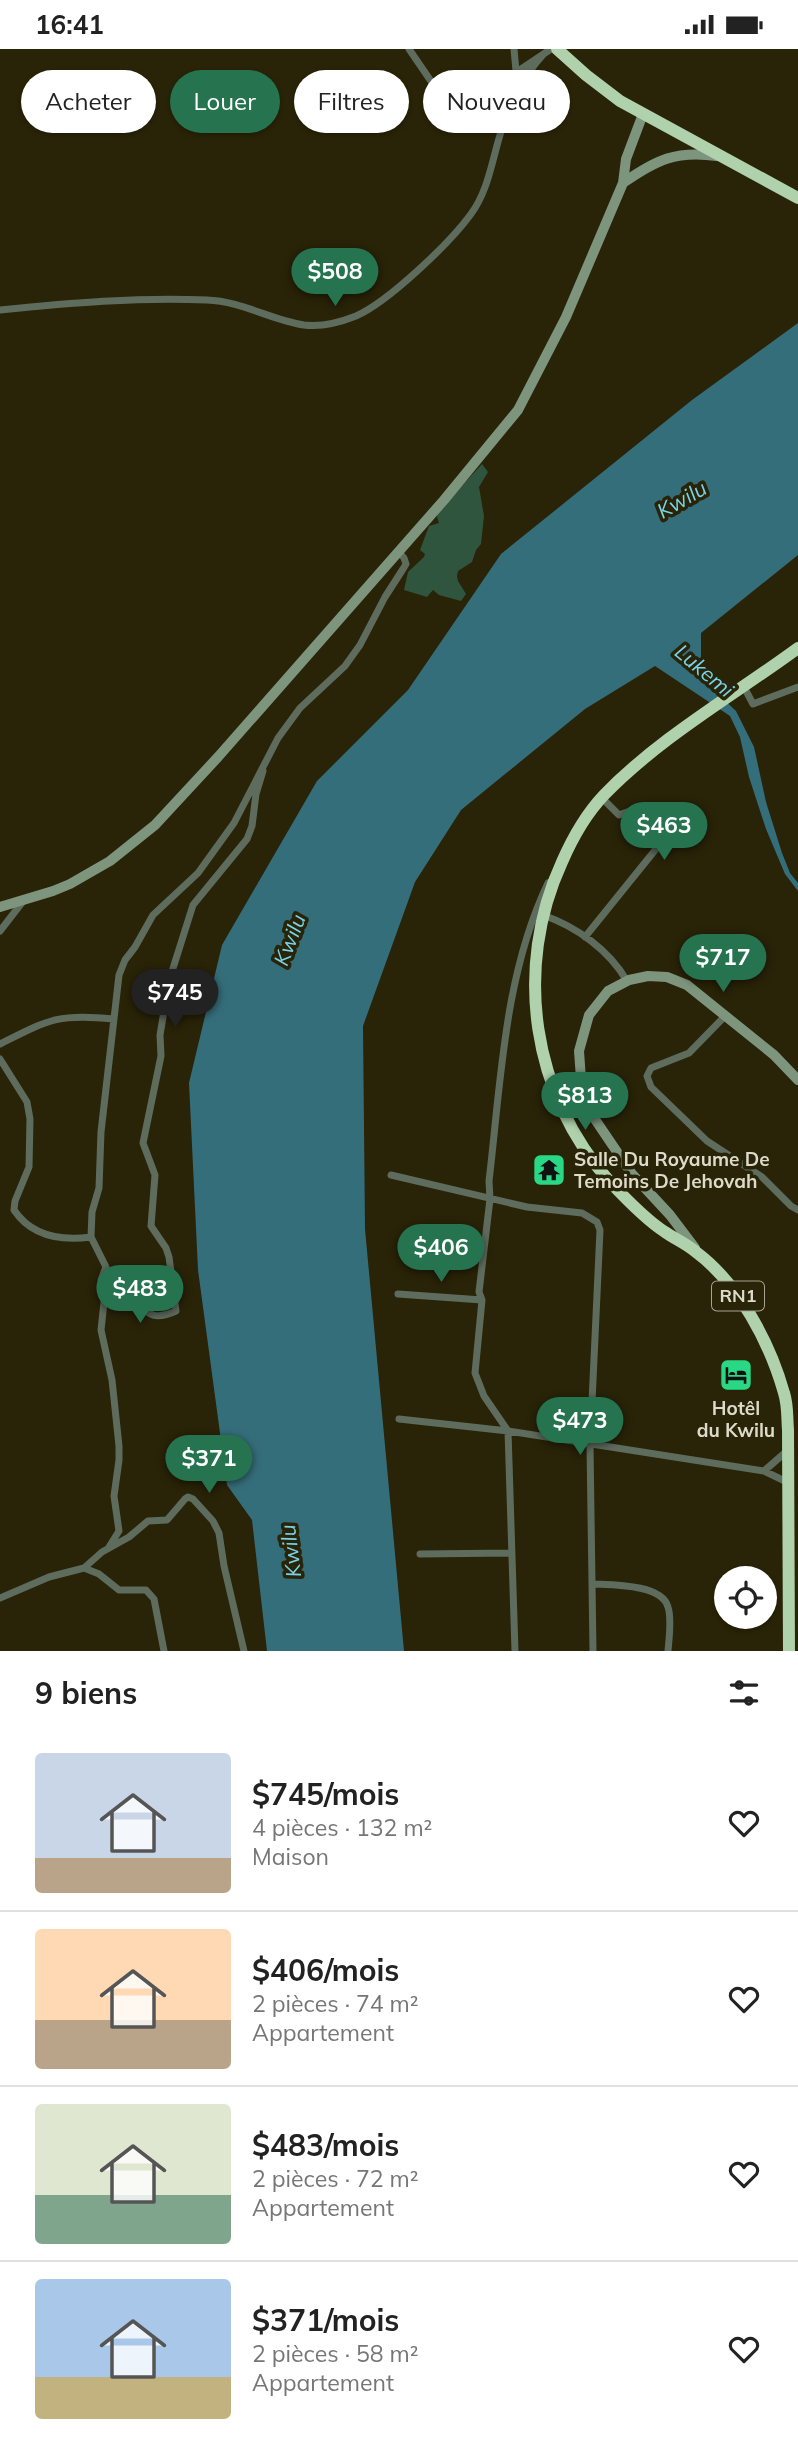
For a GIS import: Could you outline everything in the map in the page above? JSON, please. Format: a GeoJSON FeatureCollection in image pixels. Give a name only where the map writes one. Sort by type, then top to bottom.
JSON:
{"type":"FeatureCollection","features":[{"type":"Feature","properties":{"kind":"highway"},"geometry":{"type":"LineString","coordinates":[[557,49],[620,101],[798,198]]}},
{"type":"Feature","properties":{"kind":"highway","name":"RN1"},"geometry":{"type":"LineString","coordinates":[[789,1651],[791,1455],[785,1396],[762,1333],[733,1290],[698,1253],[663,1231],[611,1182],[587,1152],[564,1114],[544,1060],[535,1007],[537,952],[551,888],[567,850],[602,798],[634,768],[685,728],[798,648]]}},
{"type":"Feature","properties":{"kind":"main road"},"geometry":{"type":"LineString","coordinates":[[0,907],[53,891],[93,872],[155,825],[218,757],[518,410],[566,317],[623,183],[626,159],[643,114]]}},
{"type":"Feature","properties":{"kind":"main road"},"geometry":{"type":"LineString","coordinates":[[623,183],[651,164],[672,156],[698,153],[723,156]]}},
{"type":"Feature","properties":{"kind":"main road"},"geometry":{"type":"LineString","coordinates":[[698,1253],[670,1215],[632,1174],[588,1109],[581,1079],[579,1051],[589,1015],[608,991],[627,981],[648,976],[667,977],[687,985],[774,1055],[798,1080]]}},
{"type":"Feature","properties":{"kind":"street"},"geometry":{"type":"LineString","coordinates":[[409,49],[423,70]]}},
{"type":"Feature","properties":{"kind":"street"},"geometry":{"type":"LineString","coordinates":[[514,49],[516,70]]}},
{"type":"Feature","properties":{"kind":"street"},"geometry":{"type":"LineString","coordinates":[[518,70],[551,49]]}},
{"type":"Feature","properties":{"kind":"street"},"geometry":{"type":"LineString","coordinates":[[0,310],[119,299],[210,300],[261,311],[303,325],[327,324],[355,316],[377,303],[407,279],[472,213],[491,173],[508,111],[520,87],[542,55]]}},
{"type":"Feature","properties":{"kind":"street"},"geometry":{"type":"LineString","coordinates":[[109,1547],[119,1531],[114,1496],[119,1460],[112,1380],[101,1330],[105,1293],[101,1280],[106,1263],[91,1237],[92,1212],[99,1188],[118,975],[153,915],[190,883],[209,860],[243,808],[278,738],[300,708],[345,666],[360,645],[403,569],[404,558],[398,551]]}},
{"type":"Feature","properties":{"kind":"street"},"geometry":{"type":"LineString","coordinates":[[743,688],[753,704],[798,687]]}},
{"type":"Feature","properties":{"kind":"street"},"geometry":{"type":"LineString","coordinates":[[105,1293],[126,1296],[145,1312],[152,1314],[176,1311],[169,1257],[152,1226],[155,1175],[143,1143],[161,1056],[160,1035],[169,981],[192,905],[247,839],[253,826],[256,794],[264,773],[263,767]]}},
{"type":"Feature","properties":{"kind":"street"},"geometry":{"type":"LineString","coordinates":[[585,937],[656,849],[637,814],[630,811],[619,815],[602,798]]}},
{"type":"Feature","properties":{"kind":"street"},"geometry":{"type":"LineString","coordinates":[[515,1651],[508,1431],[484,1396],[475,1373],[481,1300],[479,1292],[503,1057],[518,967],[540,901],[567,850]]}},
{"type":"Feature","properties":{"kind":"street"},"geometry":{"type":"LineString","coordinates":[[0,931],[24,900]]}},
{"type":"Feature","properties":{"kind":"street"},"geometry":{"type":"LineString","coordinates":[[544,915],[560,921],[585,937],[615,964],[627,981]]}},
{"type":"Feature","properties":{"kind":"street"},"geometry":{"type":"LineString","coordinates":[[725,1016],[688,1053],[650,1068],[647,1076],[651,1087],[707,1141],[762,1177],[798,1210]]}},
{"type":"Feature","properties":{"kind":"street"},"geometry":{"type":"LineString","coordinates":[[0,1044],[46,1021],[64,1017],[113,1019]]}},
{"type":"Feature","properties":{"kind":"street"},"geometry":{"type":"LineString","coordinates":[[0,1059],[27,1102],[30,1119],[29,1167],[15,1201],[15,1210],[27,1225],[46,1235],[72,1240],[91,1237]]}},
{"type":"Feature","properties":{"kind":"street"},"geometry":{"type":"LineString","coordinates":[[391,1175],[527,1207],[582,1213],[597,1222],[600,1230],[590,1445],[593,1651]]}},
{"type":"Feature","properties":{"kind":"street"},"geometry":{"type":"LineString","coordinates":[[398,1294],[481,1300]]}},
{"type":"Feature","properties":{"kind":"street"},"geometry":{"type":"LineString","coordinates":[[399,1419],[508,1431],[764,1471],[789,1483]]}},
{"type":"Feature","properties":{"kind":"street"},"geometry":{"type":"LineString","coordinates":[[764,1471],[791,1455]]}},
{"type":"Feature","properties":{"kind":"street"},"geometry":{"type":"LineString","coordinates":[[0,1598],[49,1577],[84,1567],[148,1521],[167,1520],[188,1497],[213,1521],[219,1533],[244,1651]]}},
{"type":"Feature","properties":{"kind":"street"},"geometry":{"type":"LineString","coordinates":[[420,1554],[512,1553]]}},
{"type":"Feature","properties":{"kind":"street"},"geometry":{"type":"LineString","coordinates":[[84,1567],[99,1574],[120,1590],[146,1590],[154,1599],[164,1651]]}},
{"type":"Feature","properties":{"kind":"street"},"geometry":{"type":"LineString","coordinates":[[593,1584],[649,1590],[664,1598],[669,1608],[668,1651]]}},
{"type":"Feature","properties":{"kind":"green space"},"geometry":{"type":"Polygon","coordinates":[[[482,464],[488,472],[479,487],[484,516],[481,544],[472,562],[458,571],[457,576],[466,594],[461,601],[439,595],[433,590],[427,597],[404,590],[408,572],[424,557],[425,554],[420,550],[429,526],[439,523],[438,512],[482,464]]]}},
{"type":"Feature","properties":{"kind":"water","name":"Kwilu"},"geometry":{"type":"Polygon","coordinates":[[[798,323],[798,555],[701,633],[701,669],[719,695],[736,711],[754,747],[766,802],[782,853],[790,873],[798,883],[798,891],[785,874],[766,829],[749,777],[740,737],[730,716],[655,666],[585,709],[461,810],[415,882],[363,1026],[365,1229],[404,1651],[267,1651],[252,1520],[227,1485],[198,1270],[189,1083],[222,945],[317,781],[408,690],[501,554],[692,400],[798,323]]]}},
{"type":"Feature","properties":{"kind":"place","name":"Salle Du Royaume De Temoins De Jehovah"},"geometry":{"type":"Point","coordinates":[549,1170]}},
{"type":"Feature","properties":{"kind":"place","name":"Hotêl du Kwilu"},"geometry":{"type":"Point","coordinates":[736,1375]}},
{"type":"Feature","properties":{"kind":"water label","name":"Lukemi"},"geometry":{"type":"Point","coordinates":[704,671]}}]}
